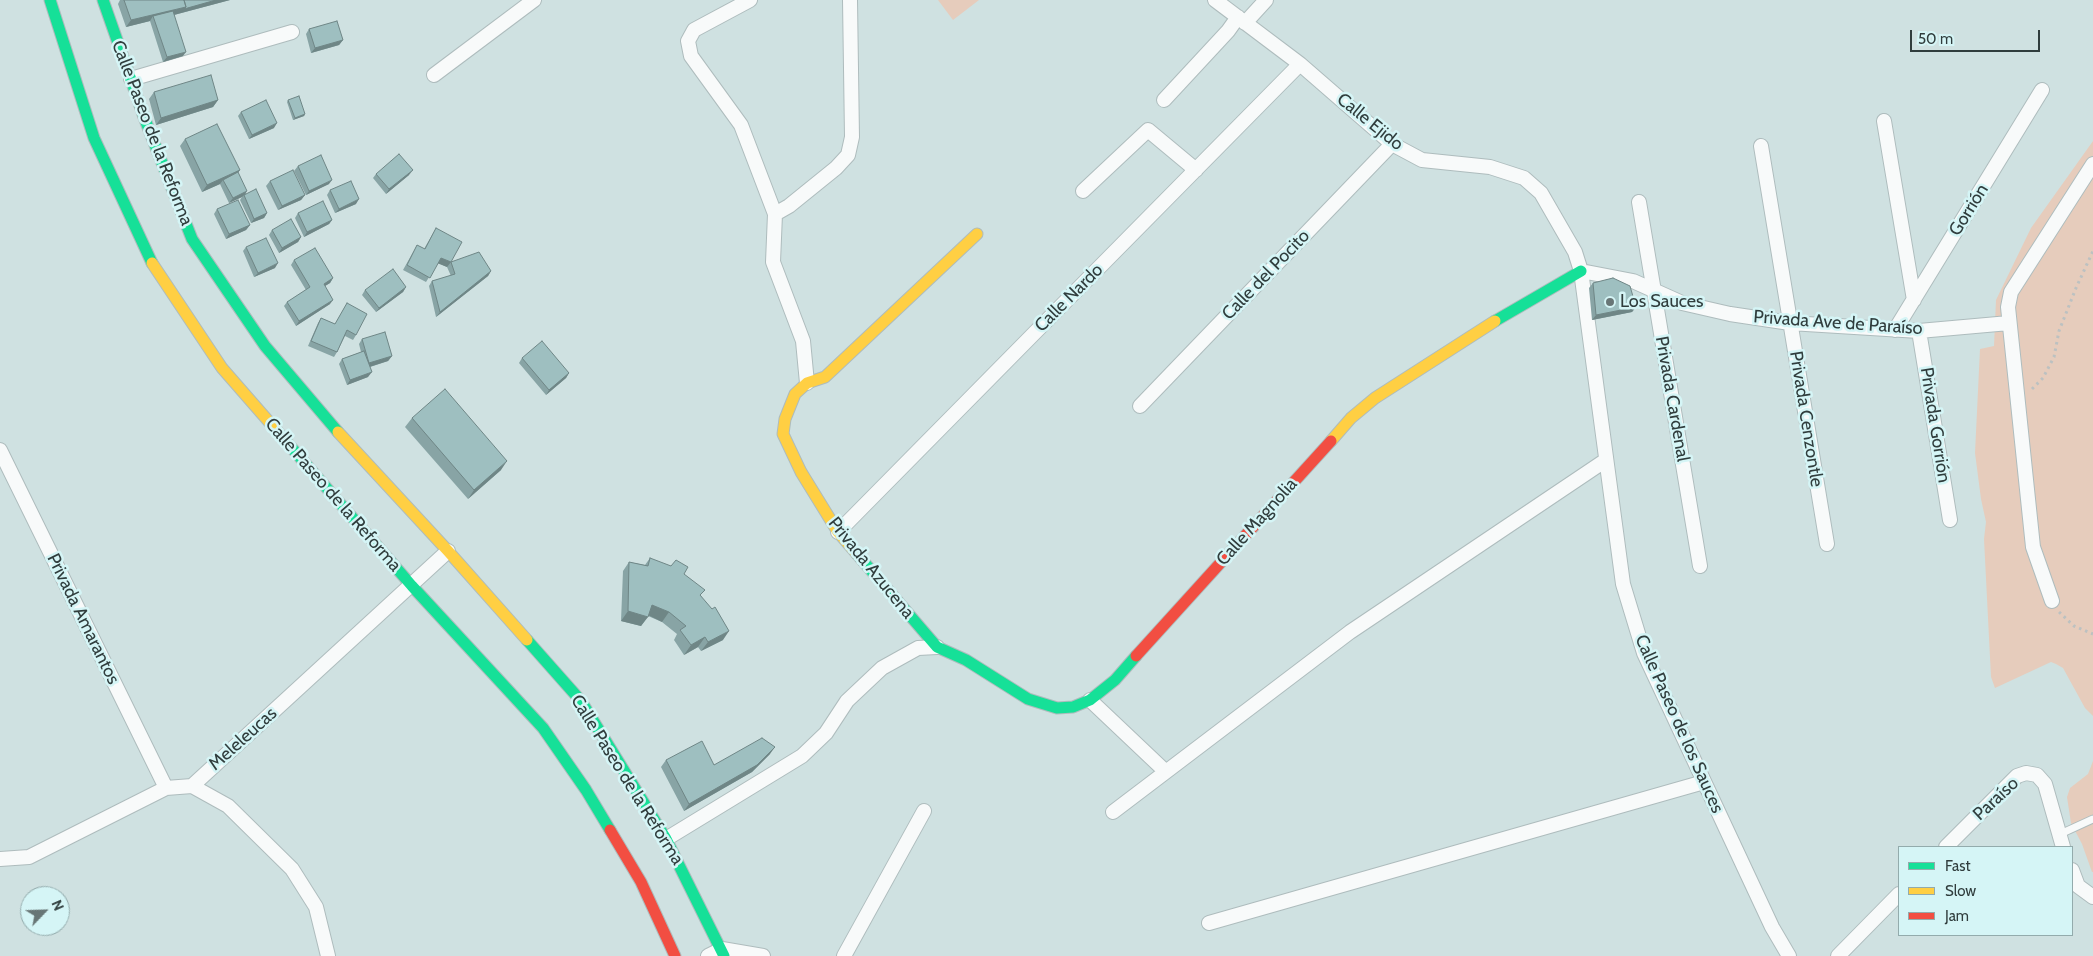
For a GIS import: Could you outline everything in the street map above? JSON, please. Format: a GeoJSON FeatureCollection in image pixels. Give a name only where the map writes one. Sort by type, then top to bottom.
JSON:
{"type":"FeatureCollection","features":[{"type":"Feature","properties":{"kind":"main road","name":"Calle Paseo de la Reforma"},"geometry":{"type":"LineString","coordinates":[[50,0],[94,138],[149,258],[222,368],[412,586],[543,728],[586,790],[641,882],[675,956]]}},
{"type":"Feature","properties":{"kind":"main road","name":"Calle Paseo de la Reforma"},"geometry":{"type":"LineString","coordinates":[[103,0],[192,239],[265,346],[342,436],[582,701],[666,838],[723,952]]}},
{"type":"Feature","properties":{"kind":"main road"},"geometry":{"type":"LineString","coordinates":[[807,383],[825,377],[977,234]]}},
{"type":"Feature","properties":{"kind":"main road","name":"Calle Magnolia"},"geometry":{"type":"LineString","coordinates":[[937,647],[966,660],[1028,699],[1058,708],[1073,706],[1090,700],[1115,680],[1351,418],[1375,398],[1455,345],[1581,271]]}},
{"type":"Feature","properties":{"kind":"main road","name":"Privada Azucena"},"geometry":{"type":"LineString","coordinates":[[807,383],[795,394],[785,419],[783,434],[801,472],[838,532],[937,647]]}},
{"type":"Feature","properties":{"kind":"street"},"geometry":{"type":"LineString","coordinates":[[434,75],[534,0]]}},
{"type":"Feature","properties":{"kind":"street"},"geometry":{"type":"LineString","coordinates":[[750,0],[694,30],[688,41],[691,56],[741,125],[775,214],[773,262],[803,341],[807,383]]}},
{"type":"Feature","properties":{"kind":"street"},"geometry":{"type":"LineString","coordinates":[[775,214],[790,206],[836,168],[848,155],[852,137],[850,0]]}},
{"type":"Feature","properties":{"kind":"street"},"geometry":{"type":"LineString","coordinates":[[1215,0],[1242,20]]}},
{"type":"Feature","properties":{"kind":"street"},"geometry":{"type":"LineString","coordinates":[[1164,100],[1228,31],[1266,0]]}},
{"type":"Feature","properties":{"kind":"street","name":"Calle Ejido"},"geometry":{"type":"LineString","coordinates":[[1242,20],[1300,64],[1392,144],[1422,160],[1490,167],[1524,178],[1541,193],[1575,252],[1581,271]]}},
{"type":"Feature","properties":{"kind":"street"},"geometry":{"type":"LineString","coordinates":[[131,79],[292,32]]}},
{"type":"Feature","properties":{"kind":"street","name":"Calle Nardo"},"geometry":{"type":"LineString","coordinates":[[838,532],[1300,64]]}},
{"type":"Feature","properties":{"kind":"street","name":"Gorrión"},"geometry":{"type":"LineString","coordinates":[[1895,330],[2042,90]]}},
{"type":"Feature","properties":{"kind":"street"},"geometry":{"type":"LineString","coordinates":[[1884,121],[1914,300]]}},
{"type":"Feature","properties":{"kind":"street"},"geometry":{"type":"LineString","coordinates":[[1083,191],[1148,130],[1196,170]]}},
{"type":"Feature","properties":{"kind":"street","name":"Calle del Pocito"},"geometry":{"type":"LineString","coordinates":[[1140,406],[1392,144]]}},
{"type":"Feature","properties":{"kind":"street","name":"Privada Cenzontle"},"geometry":{"type":"LineString","coordinates":[[1761,146],[1827,544]]}},
{"type":"Feature","properties":{"kind":"street"},"geometry":{"type":"LineString","coordinates":[[2052,601],[2033,547],[2008,307],[2011,292],[2093,164]]}},
{"type":"Feature","properties":{"kind":"street","name":"Privada Cardenal"},"geometry":{"type":"LineString","coordinates":[[1639,202],[1700,566]]}},
{"type":"Feature","properties":{"kind":"street","name":"Privada Ave de Paraíso"},"geometry":{"type":"LineString","coordinates":[[1581,271],[1633,281],[1682,303],[1730,314],[1790,323],[1919,331],[2009,323]]}},
{"type":"Feature","properties":{"kind":"street","name":"Calle Paseo de los Sauces"},"geometry":{"type":"LineString","coordinates":[[1581,271],[1623,584],[1644,653],[1772,927],[1789,956]]}},
{"type":"Feature","properties":{"kind":"street","name":"Privada Gorrión"},"geometry":{"type":"LineString","coordinates":[[1919,331],[1950,520]]}},
{"type":"Feature","properties":{"kind":"street","name":"Privada Amarantos"},"geometry":{"type":"LineString","coordinates":[[0,450],[166,788]]}},
{"type":"Feature","properties":{"kind":"street"},"geometry":{"type":"LineString","coordinates":[[1113,812],[1350,632],[1606,460]]}},
{"type":"Feature","properties":{"kind":"street","name":"Meleleucas"},"geometry":{"type":"LineString","coordinates":[[192,786],[448,551]]}},
{"type":"Feature","properties":{"kind":"street"},"geometry":{"type":"LineString","coordinates":[[666,838],[802,756],[826,734],[847,701],[882,668],[918,648],[937,647]]}},
{"type":"Feature","properties":{"kind":"street"},"geometry":{"type":"LineString","coordinates":[[1090,700],[1165,772]]}},
{"type":"Feature","properties":{"kind":"street","name":"Paraíso"},"geometry":{"type":"LineString","coordinates":[[1947,846],[2016,776],[2026,773],[2037,775],[2045,784],[2060,841]]}},
{"type":"Feature","properties":{"kind":"street"},"geometry":{"type":"LineString","coordinates":[[1209,923],[1704,782]]}},
{"type":"Feature","properties":{"kind":"street"},"geometry":{"type":"LineString","coordinates":[[0,860],[30,857],[166,788],[192,786],[228,806],[292,869],[316,907],[328,956]]}},
{"type":"Feature","properties":{"kind":"street"},"geometry":{"type":"LineString","coordinates":[[844,956],[924,811]]}},
{"type":"Feature","properties":{"kind":"street"},"geometry":{"type":"LineString","coordinates":[[2073,873],[2078,886],[2093,898]]}},
{"type":"Feature","properties":{"kind":"street"},"geometry":{"type":"LineString","coordinates":[[1838,956],[1898,895]]}},
{"type":"Feature","properties":{"kind":"street"},"geometry":{"type":"LineString","coordinates":[[708,956],[723,952],[763,956]]}},
{"type":"Feature","properties":{"kind":"lane"},"geometry":{"type":"LineString","coordinates":[[2060,841],[2093,819]]}},
{"type":"Feature","properties":{"kind":"path"},"geometry":{"type":"LineString","coordinates":[[2017,404],[2043,378],[2054,357],[2059,331],[2093,251]]}},
{"type":"Feature","properties":{"kind":"path"},"geometry":{"type":"LineString","coordinates":[[2052,601],[2061,615],[2074,626],[2093,634]]}},
{"type":"Feature","properties":{"kind":"shaded area"},"geometry":{"type":"Polygon","coordinates":[[[938,0],[979,0],[953,20],[938,0]]]}},
{"type":"Feature","properties":{"kind":"shaded area"},"geometry":{"type":"Polygon","coordinates":[[[2093,141],[2093,716],[2085,708],[2063,668],[2051,662],[1995,688],[1991,677],[1984,539],[1986,522],[1975,453],[1980,349],[1994,346],[1996,300],[2031,228],[2093,141]]]}},
{"type":"Feature","properties":{"kind":"shaded area"},"geometry":{"type":"Polygon","coordinates":[[[2093,761],[2092,872],[2082,844],[2071,823],[2067,797],[2070,788],[2088,774],[2093,761]]]}},
{"type":"Feature","properties":{"kind":"building"},"geometry":{"type":"Polygon","coordinates":[[[124,0],[184,0],[186,7],[131,20],[124,0]]]}},
{"type":"Feature","properties":{"kind":"building"},"geometry":{"type":"Polygon","coordinates":[[[184,0],[216,0],[184,9],[186,7],[184,0]]]}},
{"type":"Feature","properties":{"kind":"building"},"geometry":{"type":"Polygon","coordinates":[[[173,11],[186,52],[167,57],[153,16],[173,11]]]}},
{"type":"Feature","properties":{"kind":"building"},"geometry":{"type":"Polygon","coordinates":[[[337,21],[343,40],[315,48],[309,29],[337,21]]]}},
{"type":"Feature","properties":{"kind":"building"},"geometry":{"type":"Polygon","coordinates":[[[211,75],[218,100],[161,118],[154,92],[211,75]]]}},
{"type":"Feature","properties":{"kind":"building"},"geometry":{"type":"Polygon","coordinates":[[[299,96],[305,114],[295,118],[288,100],[299,96]]]}},
{"type":"Feature","properties":{"kind":"building"},"geometry":{"type":"Polygon","coordinates":[[[266,100],[277,123],[252,135],[241,112],[266,100]]]}},
{"type":"Feature","properties":{"kind":"building"},"geometry":{"type":"Polygon","coordinates":[[[217,124],[240,170],[207,185],[185,139],[217,124]]]}},
{"type":"Feature","properties":{"kind":"building"},"geometry":{"type":"Polygon","coordinates":[[[399,154],[413,170],[389,189],[376,174],[399,154]]]}},
{"type":"Feature","properties":{"kind":"building"},"geometry":{"type":"Polygon","coordinates":[[[321,155],[332,180],[309,191],[298,166],[321,155]]]}},
{"type":"Feature","properties":{"kind":"building"},"geometry":{"type":"Polygon","coordinates":[[[293,170],[305,195],[282,206],[270,181],[293,170]]]}},
{"type":"Feature","properties":{"kind":"building"},"geometry":{"type":"Polygon","coordinates":[[[238,172],[247,191],[233,198],[223,180],[238,172]]]}},
{"type":"Feature","properties":{"kind":"building"},"geometry":{"type":"Polygon","coordinates":[[[351,181],[359,199],[339,209],[330,190],[351,181]]]}},
{"type":"Feature","properties":{"kind":"building"},"geometry":{"type":"Polygon","coordinates":[[[256,189],[267,213],[254,219],[244,195],[256,189]]]}},
{"type":"Feature","properties":{"kind":"building"},"geometry":{"type":"Polygon","coordinates":[[[238,200],[250,225],[229,234],[217,209],[238,200]]]}},
{"type":"Feature","properties":{"kind":"building"},"geometry":{"type":"Polygon","coordinates":[[[323,201],[332,220],[307,232],[298,213],[323,201]]]}},
{"type":"Feature","properties":{"kind":"building"},"geometry":{"type":"Polygon","coordinates":[[[291,219],[301,237],[282,248],[272,230],[291,219]]]}},
{"type":"Feature","properties":{"kind":"building"},"geometry":{"type":"Polygon","coordinates":[[[436,228],[462,242],[451,262],[441,258],[430,278],[407,265],[417,245],[425,249],[436,228]]]}},
{"type":"Feature","properties":{"kind":"building"},"geometry":{"type":"Polygon","coordinates":[[[266,238],[278,263],[258,273],[246,247],[266,238]]]}},
{"type":"Feature","properties":{"kind":"building"},"geometry":{"type":"Polygon","coordinates":[[[315,248],[333,278],[324,284],[333,300],[299,321],[287,302],[310,287],[294,260],[315,248]]]}},
{"type":"Feature","properties":{"kind":"building"},"geometry":{"type":"Polygon","coordinates":[[[479,252],[491,271],[440,312],[432,281],[455,274],[451,262],[479,252]]]}},
{"type":"Feature","properties":{"kind":"building"},"geometry":{"type":"Polygon","coordinates":[[[393,269],[406,287],[379,308],[365,290],[393,269]]]}},
{"type":"Feature","properties":{"kind":"building","name":"Los Sauces"},"geometry":{"type":"Polygon","coordinates":[[[1613,278],[1630,286],[1636,307],[1596,315],[1593,283],[1613,278]]]}},
{"type":"Feature","properties":{"kind":"building"},"geometry":{"type":"Polygon","coordinates":[[[347,303],[367,314],[356,335],[347,330],[337,352],[311,341],[321,318],[335,324],[347,303]]]}},
{"type":"Feature","properties":{"kind":"building"},"geometry":{"type":"Polygon","coordinates":[[[385,332],[392,356],[369,363],[362,339],[385,332]]]}},
{"type":"Feature","properties":{"kind":"building"},"geometry":{"type":"Polygon","coordinates":[[[542,341],[569,373],[549,390],[522,358],[542,341]]]}},
{"type":"Feature","properties":{"kind":"building"},"geometry":{"type":"Polygon","coordinates":[[[364,351],[372,372],[350,380],[342,359],[364,351]]]}},
{"type":"Feature","properties":{"kind":"building"},"geometry":{"type":"Polygon","coordinates":[[[445,389],[507,461],[474,490],[412,418],[445,389]]]}},
{"type":"Feature","properties":{"kind":"building"},"geometry":{"type":"Polygon","coordinates":[[[650,558],[671,566],[676,560],[688,567],[684,574],[705,590],[700,595],[712,609],[715,607],[729,631],[708,642],[705,637],[691,645],[680,630],[686,626],[669,612],[652,605],[648,617],[628,611],[629,562],[648,566],[650,558]]]}},
{"type":"Feature","properties":{"kind":"building"},"geometry":{"type":"Polygon","coordinates":[[[762,738],[775,747],[757,765],[689,804],[666,760],[702,741],[714,765],[762,738]]]}},
{"type":"Feature","properties":{"kind":"traffic: fast"},"geometry":{"type":"LineString","coordinates":[[50,0],[94,138],[152,263]]}},
{"type":"Feature","properties":{"kind":"traffic: fast"},"geometry":{"type":"LineString","coordinates":[[103,0],[144,117],[192,239],[265,346],[338,432]]}},
{"type":"Feature","properties":{"kind":"traffic: fast"},"geometry":{"type":"LineString","coordinates":[[1495,321],[1581,271]]}},
{"type":"Feature","properties":{"kind":"traffic: fast"},"geometry":{"type":"LineString","coordinates":[[277,431],[412,586],[543,728],[586,790],[610,830]]}},
{"type":"Feature","properties":{"kind":"traffic: fast"},"geometry":{"type":"LineString","coordinates":[[857,554],[937,647],[966,660],[1028,699],[1057,708],[1073,707],[1090,700],[1115,680],[1136,656]]}},
{"type":"Feature","properties":{"kind":"traffic: fast"},"geometry":{"type":"LineString","coordinates":[[527,640],[581,701],[666,839],[724,956]]}},
{"type":"Feature","properties":{"kind":"traffic: slow"},"geometry":{"type":"LineString","coordinates":[[857,554],[838,532],[801,472],[783,434],[785,419],[795,394],[807,383],[825,377],[977,234]]}},
{"type":"Feature","properties":{"kind":"traffic: slow"},"geometry":{"type":"LineString","coordinates":[[152,263],[222,368],[277,431]]}},
{"type":"Feature","properties":{"kind":"traffic: slow"},"geometry":{"type":"LineString","coordinates":[[1331,441],[1351,418],[1375,398],[1495,321]]}},
{"type":"Feature","properties":{"kind":"traffic: slow"},"geometry":{"type":"LineString","coordinates":[[338,432],[527,640]]}},
{"type":"Feature","properties":{"kind":"traffic: jam"},"geometry":{"type":"LineString","coordinates":[[1136,656],[1331,441]]}},
{"type":"Feature","properties":{"kind":"traffic: jam"},"geometry":{"type":"LineString","coordinates":[[610,830],[641,882],[675,956]]}},
{"type":"Feature","properties":{"kind":"place","name":"Los Sauces"},"geometry":{"type":"Point","coordinates":[1610,302]}}]}
